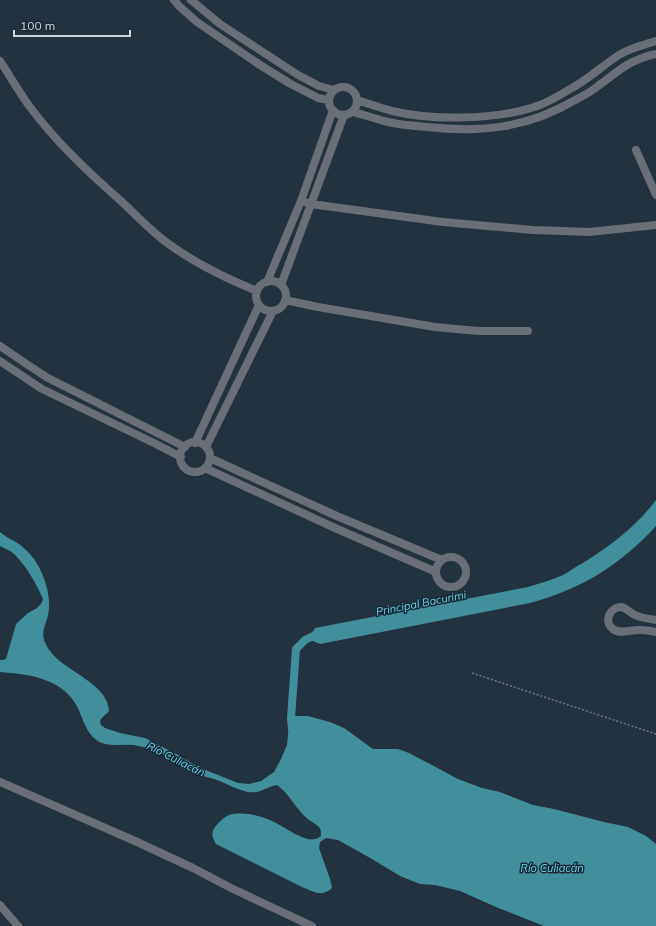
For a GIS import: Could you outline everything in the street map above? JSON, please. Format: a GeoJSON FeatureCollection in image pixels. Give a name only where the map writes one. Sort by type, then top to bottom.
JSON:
{"type":"FeatureCollection","features":[{"type":"Feature","properties":{"kind":"street"},"geometry":{"type":"LineString","coordinates":[[191,0],[220,24],[298,76],[319,86],[334,90]]}},
{"type":"Feature","properties":{"kind":"street"},"geometry":{"type":"LineString","coordinates":[[179,2],[196,22],[263,67],[318,98],[330,100]]}},
{"type":"Feature","properties":{"kind":"street"},"geometry":{"type":"LineString","coordinates":[[357,100],[393,111],[423,116],[461,118],[500,115],[540,105],[582,82],[620,54],[638,46],[656,41]]}},
{"type":"Feature","properties":{"kind":"street"},"geometry":{"type":"LineString","coordinates":[[353,112],[357,100],[354,92],[346,87],[334,90],[331,94],[330,106],[336,113],[344,115],[353,112],[388,122],[409,126],[443,129],[463,130],[498,128],[546,115],[568,105],[589,93],[628,64],[656,54]]}},
{"type":"Feature","properties":{"kind":"street"},"geometry":{"type":"LineString","coordinates":[[0,61],[29,107],[58,141],[99,182],[165,241],[186,256],[218,274],[257,291]]}},
{"type":"Feature","properties":{"kind":"street"},"geometry":{"type":"LineString","coordinates":[[267,282],[301,201],[333,110]]}},
{"type":"Feature","properties":{"kind":"street"},"geometry":{"type":"LineString","coordinates":[[524,110],[527,121]]}},
{"type":"Feature","properties":{"kind":"street"},"geometry":{"type":"LineString","coordinates":[[281,285],[344,115]]}},
{"type":"Feature","properties":{"kind":"street"},"geometry":{"type":"LineString","coordinates":[[636,150],[656,195]]}},
{"type":"Feature","properties":{"kind":"street"},"geometry":{"type":"LineString","coordinates":[[301,201],[311,204],[443,222],[532,230],[589,232],[656,225]]}},
{"type":"Feature","properties":{"kind":"street"},"geometry":{"type":"LineString","coordinates":[[267,282],[277,282],[286,293],[282,307],[278,310],[268,311],[263,309],[259,306],[257,301],[256,296],[259,287],[267,282]]}},
{"type":"Feature","properties":{"kind":"street"},"geometry":{"type":"LineString","coordinates":[[285,300],[435,327],[478,331],[528,331]]}},
{"type":"Feature","properties":{"kind":"street"},"geometry":{"type":"LineString","coordinates":[[195,443],[259,306]]}},
{"type":"Feature","properties":{"kind":"street"},"geometry":{"type":"LineString","coordinates":[[206,447],[273,311]]}},
{"type":"Feature","properties":{"kind":"street"},"geometry":{"type":"LineString","coordinates":[[0,346],[48,378],[185,447]]}},
{"type":"Feature","properties":{"kind":"street"},"geometry":{"type":"LineString","coordinates":[[0,361],[42,389],[181,457]]}},
{"type":"Feature","properties":{"kind":"street"},"geometry":{"type":"LineString","coordinates":[[42,389],[48,378]]}},
{"type":"Feature","properties":{"kind":"street"},"geometry":{"type":"LineString","coordinates":[[195,443],[202,444],[206,447],[209,451],[210,458],[205,468],[194,472],[185,468],[182,464],[181,457],[182,451],[188,444],[195,443]]}},
{"type":"Feature","properties":{"kind":"street"},"geometry":{"type":"LineString","coordinates":[[210,458],[339,517],[442,560]]}},
{"type":"Feature","properties":{"kind":"street"},"geometry":{"type":"LineString","coordinates":[[205,468],[334,528],[436,572]]}},
{"type":"Feature","properties":{"kind":"street"},"geometry":{"type":"LineString","coordinates":[[334,528],[339,517]]}},
{"type":"Feature","properties":{"kind":"street"},"geometry":{"type":"LineString","coordinates":[[453,557],[462,562],[466,571],[463,581],[450,587],[441,583],[436,572],[442,560],[453,557]]}},
{"type":"Feature","properties":{"kind":"street"},"geometry":{"type":"LineString","coordinates":[[656,620],[636,616],[628,610],[620,607],[610,613],[608,620],[611,627],[617,632],[641,630],[656,632]]}},
{"type":"Feature","properties":{"kind":"street"},"geometry":{"type":"LineString","coordinates":[[1,785],[135,841],[194,868],[233,889],[312,926]]}},
{"type":"Feature","properties":{"kind":"street"},"geometry":{"type":"LineString","coordinates":[[0,905],[18,926]]}},
{"type":"Feature","properties":{"kind":"path"},"geometry":{"type":"LineString","coordinates":[[472,673],[656,734]]}},
{"type":"Feature","properties":{"kind":"water"},"geometry":{"type":"Polygon","coordinates":[[[656,500],[656,526],[628,553],[614,564],[567,591],[530,603],[320,644],[308,639],[315,628],[528,587],[559,577],[612,543],[640,519],[656,500]]]}},
{"type":"Feature","properties":{"kind":"water","name":"Río Culiacán"},"geometry":{"type":"Polygon","coordinates":[[[0,532],[25,549],[34,559],[40,570],[47,588],[49,602],[48,614],[43,634],[46,644],[50,651],[65,665],[94,685],[107,701],[109,711],[100,722],[105,728],[120,733],[145,738],[198,767],[238,783],[249,784],[261,781],[274,772],[287,745],[291,718],[296,716],[308,716],[330,722],[344,728],[373,749],[398,749],[409,753],[458,779],[482,788],[500,792],[533,805],[628,827],[646,836],[656,844],[656,926],[544,926],[460,891],[435,885],[420,884],[400,876],[338,840],[326,838],[320,842],[319,848],[332,888],[324,893],[317,893],[216,844],[212,835],[215,827],[225,817],[235,814],[247,814],[265,818],[306,838],[316,839],[321,836],[321,832],[319,827],[300,812],[286,793],[277,785],[256,792],[248,792],[187,770],[156,750],[134,745],[113,745],[98,741],[85,726],[75,703],[61,688],[32,676],[0,672],[0,660],[6,659],[16,624],[28,613],[37,608],[43,599],[31,576],[20,560],[9,550],[0,546],[0,532]]]}},
{"type":"Feature","properties":{"kind":"waterway","name":"Principal Bacurimi"},"geometry":{"type":"LineString","coordinates":[[292,729],[291,718],[296,649],[305,640],[317,634]]}}]}
